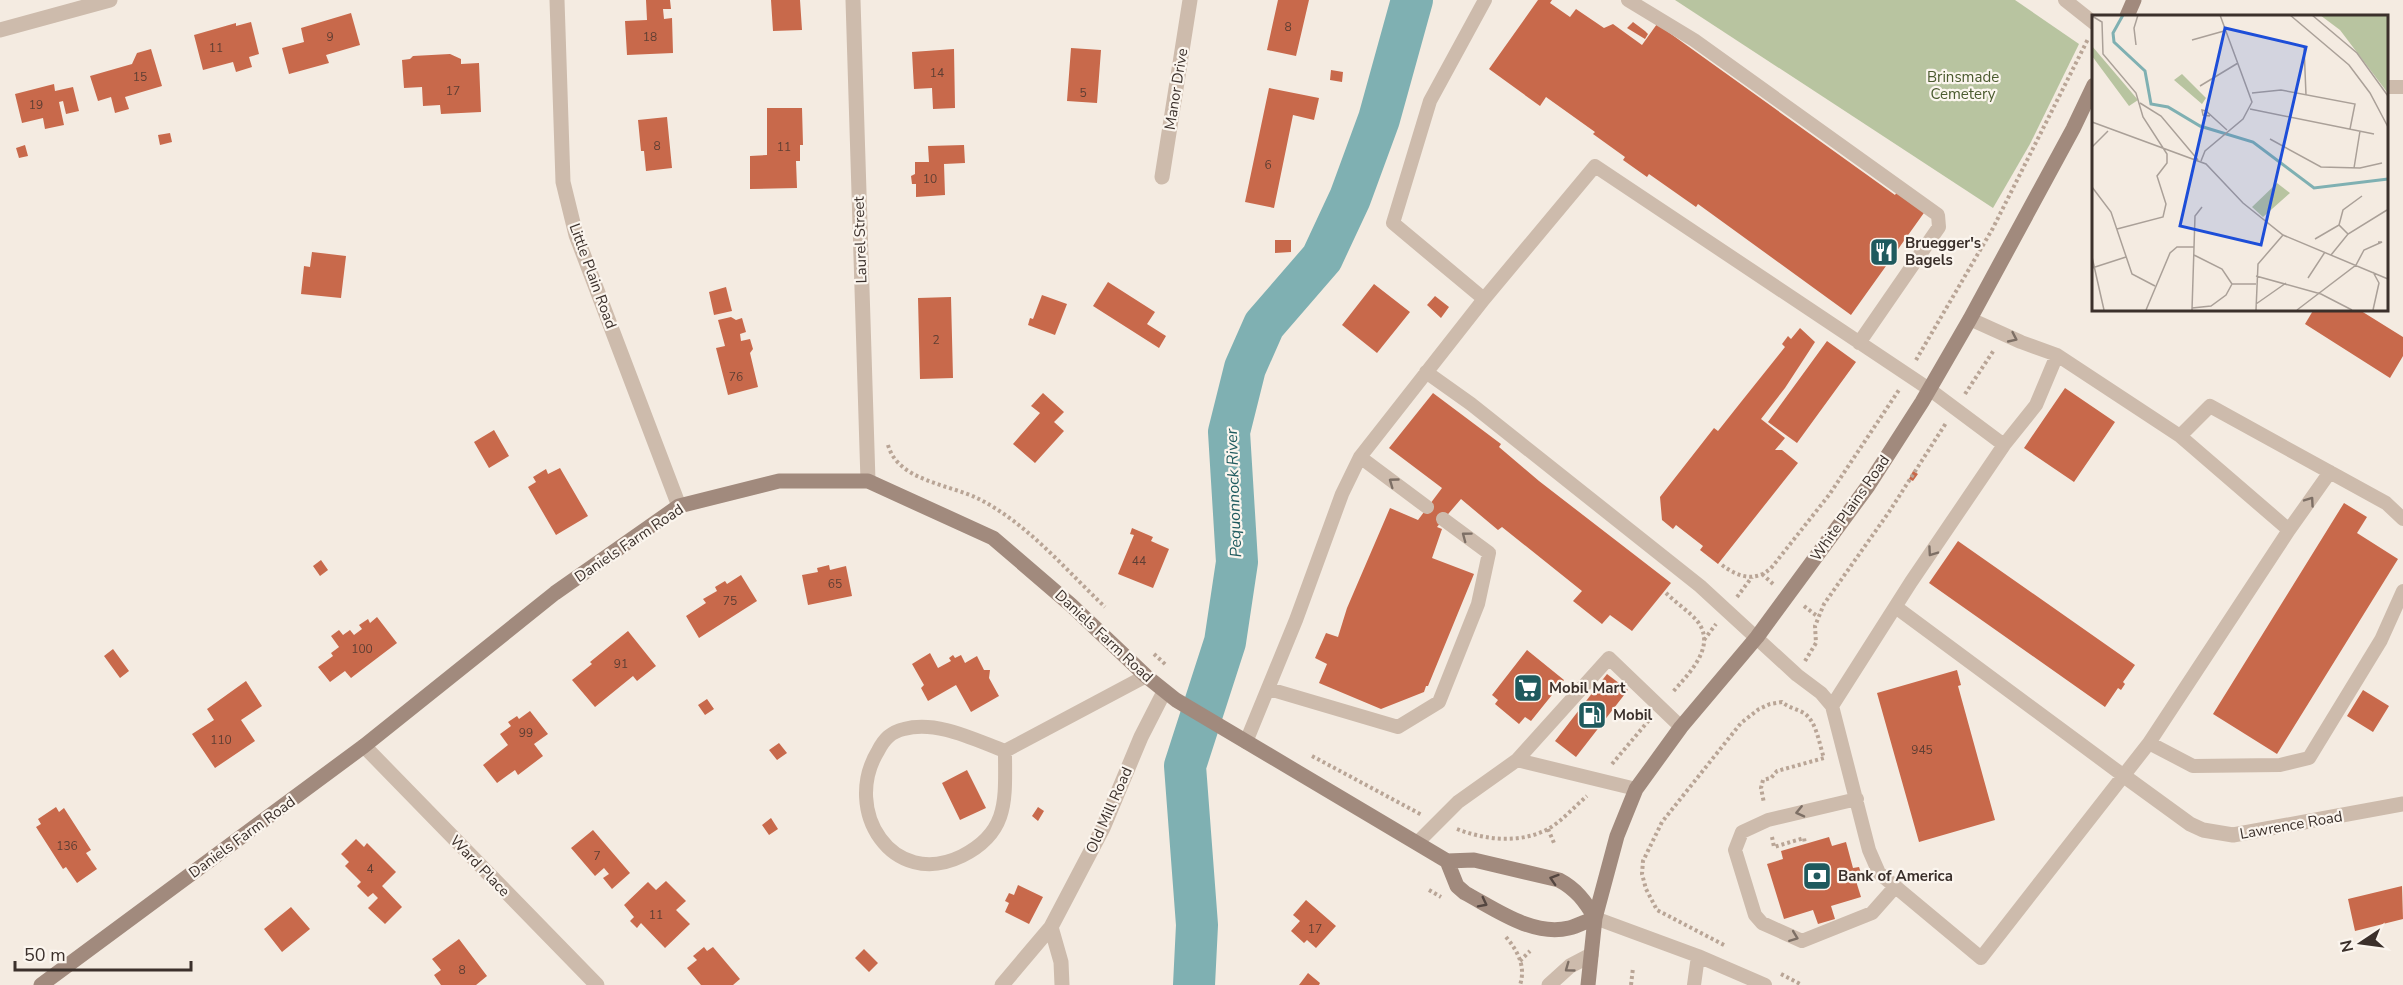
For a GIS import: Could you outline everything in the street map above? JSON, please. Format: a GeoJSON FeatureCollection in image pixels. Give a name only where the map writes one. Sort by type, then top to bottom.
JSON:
{"type":"FeatureCollection","features":[{"type":"Feature","properties":{"kind":"main road"},"geometry":{"type":"LineString","coordinates":[[2127,15],[2134,0]]}},
{"type":"Feature","properties":{"kind":"main road","name":"White Plains Road"},"geometry":{"type":"LineString","coordinates":[[1588,985],[1595,918],[1617,836],[1636,789],[1681,727],[1757,637],[1868,486],[1970,319],[2073,129],[2092,89]]}},
{"type":"Feature","properties":{"kind":"main road","name":"Daniels Farm Road"},"geometry":{"type":"LineString","coordinates":[[41,985],[364,746],[555,593],[679,506],[779,481],[868,481],[993,538],[1071,605],[1170,696],[1219,728],[1447,861]]}},
{"type":"Feature","properties":{"kind":"main road"},"geometry":{"type":"LineString","coordinates":[[1474,860],[1559,880],[1571,886],[1584,899],[1595,918],[1558,930],[1544,930],[1528,926],[1456,886],[1447,861],[1474,860]]}},
{"type":"Feature","properties":{"kind":"street"},"geometry":{"type":"LineString","coordinates":[[0,30],[110,0]]}},
{"type":"Feature","properties":{"kind":"street","name":"Little Plain Road"},"geometry":{"type":"LineString","coordinates":[[557,0],[563,182],[571,218],[679,506]]}},
{"type":"Feature","properties":{"kind":"street","name":"Laurel Street"},"geometry":{"type":"LineString","coordinates":[[853,0],[868,481]]}},
{"type":"Feature","properties":{"kind":"street","name":"Manor Drive"},"geometry":{"type":"LineString","coordinates":[[1162,177],[1190,0]]}},
{"type":"Feature","properties":{"kind":"street","name":"Old Mill Road"},"geometry":{"type":"LineString","coordinates":[[1002,985],[1051,927],[1103,828],[1141,737],[1170,696]]}},
{"type":"Feature","properties":{"kind":"street","name":"Ward Place"},"geometry":{"type":"LineString","coordinates":[[364,746],[597,985]]}},
{"type":"Feature","properties":{"kind":"street","name":"Lawrence Road"},"geometry":{"type":"LineString","coordinates":[[2124,776],[2190,824],[2204,830],[2233,836],[2403,804]]}},
{"type":"Feature","properties":{"kind":"street"},"geometry":{"type":"LineString","coordinates":[[1051,927],[1061,962],[1062,985]]}},
{"type":"Feature","properties":{"kind":"street"},"geometry":{"type":"LineString","coordinates":[[1549,985],[1570,966],[1591,955]]}},
{"type":"Feature","properties":{"kind":"lane"},"geometry":{"type":"LineString","coordinates":[[1484,299],[1393,223],[1430,101],[1485,0]]}},
{"type":"Feature","properties":{"kind":"lane"},"geometry":{"type":"LineString","coordinates":[[1628,0],[1694,40],[1938,215],[1939,227],[1859,343]]}},
{"type":"Feature","properties":{"kind":"lane"},"geometry":{"type":"LineString","coordinates":[[2065,0],[2092,21]]}},
{"type":"Feature","properties":{"kind":"lane"},"geometry":{"type":"LineString","coordinates":[[1246,742],[1269,689],[1338,504],[1360,457],[1484,299],[1595,165],[1929,389],[2004,445]]}},
{"type":"Feature","properties":{"kind":"lane"},"geometry":{"type":"LineString","coordinates":[[1970,319],[2056,354],[2180,436],[2289,530]]}},
{"type":"Feature","properties":{"kind":"lane"},"geometry":{"type":"LineString","coordinates":[[1832,706],[1897,609],[1911,582],[1966,505],[2004,445],[2036,405],[2056,354]]}},
{"type":"Feature","properties":{"kind":"lane"},"geometry":{"type":"LineString","coordinates":[[1426,372],[1471,404],[1700,586],[1797,675],[1821,693],[1832,706],[1869,850],[1879,873],[1981,958],[2149,743],[2289,530],[2330,472]]}},
{"type":"Feature","properties":{"kind":"lane"},"geometry":{"type":"LineString","coordinates":[[2180,436],[2210,406],[2385,503],[2403,519]]}},
{"type":"Feature","properties":{"kind":"lane"},"geometry":{"type":"LineString","coordinates":[[1360,457],[1427,507]]}},
{"type":"Feature","properties":{"kind":"lane"},"geometry":{"type":"LineString","coordinates":[[1269,689],[1398,727],[1439,702],[1478,604],[1489,553],[1443,519]]}},
{"type":"Feature","properties":{"kind":"lane"},"geometry":{"type":"LineString","coordinates":[[2149,743],[2193,766],[2280,765],[2309,758],[2380,640],[2403,591]]}},
{"type":"Feature","properties":{"kind":"lane"},"geometry":{"type":"LineString","coordinates":[[1897,609],[2124,776]]}},
{"type":"Feature","properties":{"kind":"lane"},"geometry":{"type":"LineString","coordinates":[[1417,843],[1458,802],[1517,760],[1609,658],[1681,727]]}},
{"type":"Feature","properties":{"kind":"lane"},"geometry":{"type":"LineString","coordinates":[[1005,751],[1005,798],[998,825],[979,847],[954,860],[919,865],[898,858],[882,840],[868,818],[864,794],[869,764],[886,737],[905,728],[931,727],[957,733],[1005,751],[1146,676]]}},
{"type":"Feature","properties":{"kind":"lane"},"geometry":{"type":"LineString","coordinates":[[1517,760],[1636,789]]}},
{"type":"Feature","properties":{"kind":"lane"},"geometry":{"type":"LineString","coordinates":[[1857,799],[1767,820],[1742,832],[1735,850],[1751,908],[1762,923],[1802,941],[1872,913],[1895,887]]}},
{"type":"Feature","properties":{"kind":"lane"},"geometry":{"type":"LineString","coordinates":[[1595,918],[1698,956],[1765,985]]}},
{"type":"Feature","properties":{"kind":"lane"},"geometry":{"type":"LineString","coordinates":[[1694,985],[1698,956]]}},
{"type":"Feature","properties":{"kind":"path"},"geometry":{"type":"LineString","coordinates":[[1722,565],[1732,573],[1746,577],[1762,574],[1772,567],[1844,473],[1908,375],[1993,228],[2089,38]]}},
{"type":"Feature","properties":{"kind":"path"},"geometry":{"type":"LineString","coordinates":[[1816,643],[1815,626],[1824,604],[1889,512],[2004,334]]}},
{"type":"Feature","properties":{"kind":"path"},"geometry":{"type":"LineString","coordinates":[[1548,829],[1554,843]]}},
{"type":"Feature","properties":{"kind":"path"},"geometry":{"type":"LineString","coordinates":[[1429,890],[1448,901]]}},
{"type":"Feature","properties":{"kind":"path"},"geometry":{"type":"LineString","coordinates":[[1504,934],[1515,948],[1520,960],[1522,971],[1520,985]]}},
{"type":"Feature","properties":{"kind":"path"},"geometry":{"type":"LineString","coordinates":[[1520,960],[1530,951]]}},
{"type":"Feature","properties":{"kind":"path"},"geometry":{"type":"LineString","coordinates":[[1631,985],[1633,968]]}},
{"type":"Feature","properties":{"kind":"green space","name":"Brinsmade Cemetery"},"geometry":{"type":"Polygon","coordinates":[[[1675,0],[2015,0],[2079,44],[2030,144],[1993,208],[1675,0]]]}},
{"type":"Feature","properties":{"kind":"building"},"geometry":{"type":"Polygon","coordinates":[[[646,0],[670,0],[671,9],[663,9],[664,19],[672,18],[673,53],[627,55],[625,21],[647,20],[646,0]]]}},
{"type":"Feature","properties":{"kind":"building"},"geometry":{"type":"Polygon","coordinates":[[[771,0],[800,0],[802,30],[773,31],[771,0]]]}},
{"type":"Feature","properties":{"kind":"building"},"geometry":{"type":"Polygon","coordinates":[[[1278,0],[1309,0],[1296,56],[1267,50],[1278,0]]]}},
{"type":"Feature","properties":{"kind":"building"},"geometry":{"type":"Polygon","coordinates":[[[1538,0],[1552,0],[1550,3],[1570,17],[1576,9],[1604,28],[1613,24],[1642,45],[1657,24],[1895,195],[1898,190],[1926,210],[1851,315],[1698,204],[1696,207],[1649,174],[1647,177],[1623,160],[1625,157],[1593,134],[1595,132],[1546,97],[1540,106],[1489,69],[1538,0]]]}},
{"type":"Feature","properties":{"kind":"building"},"geometry":{"type":"Polygon","coordinates":[[[351,13],[360,45],[326,55],[329,63],[289,74],[282,48],[304,42],[301,28],[351,13]]]}},
{"type":"Feature","properties":{"kind":"building"},"geometry":{"type":"Polygon","coordinates":[[[251,22],[259,54],[249,57],[252,67],[236,72],[233,62],[203,70],[194,35],[236,23],[236,26],[251,22]]]}},
{"type":"Feature","properties":{"kind":"building"},"geometry":{"type":"Polygon","coordinates":[[[1633,22],[1648,34],[1645,39],[1627,28],[1633,22]]]}},
{"type":"Feature","properties":{"kind":"building"},"geometry":{"type":"Polygon","coordinates":[[[1071,48],[1101,50],[1097,103],[1067,101],[1071,48]]]}},
{"type":"Feature","properties":{"kind":"building"},"geometry":{"type":"Polygon","coordinates":[[[151,49],[162,86],[125,97],[129,109],[115,113],[111,97],[98,101],[90,76],[132,64],[137,53],[151,49]]]}},
{"type":"Feature","properties":{"kind":"building"},"geometry":{"type":"Polygon","coordinates":[[[954,49],[955,108],[933,109],[932,88],[914,89],[912,52],[954,49]]]}},
{"type":"Feature","properties":{"kind":"building"},"geometry":{"type":"Polygon","coordinates":[[[450,54],[461,59],[461,64],[479,63],[481,112],[441,114],[440,105],[423,106],[422,87],[404,88],[402,60],[413,56],[450,54]]]}},
{"type":"Feature","properties":{"kind":"building"},"geometry":{"type":"Polygon","coordinates":[[[1331,70],[1343,72],[1342,82],[1330,80],[1331,70]]]}},
{"type":"Feature","properties":{"kind":"building"},"geometry":{"type":"Polygon","coordinates":[[[54,84],[55,91],[73,87],[79,111],[66,114],[63,101],[59,102],[64,125],[45,129],[43,118],[22,123],[15,94],[54,84]]]}},
{"type":"Feature","properties":{"kind":"building"},"geometry":{"type":"Polygon","coordinates":[[[1269,88],[1319,98],[1314,120],[1293,115],[1274,208],[1245,202],[1269,88]]]}},
{"type":"Feature","properties":{"kind":"building"},"geometry":{"type":"Polygon","coordinates":[[[767,108],[802,108],[803,145],[800,145],[800,161],[796,161],[797,188],[750,189],[750,156],[767,155],[767,108]]]}},
{"type":"Feature","properties":{"kind":"building"},"geometry":{"type":"Polygon","coordinates":[[[667,117],[672,168],[646,171],[644,151],[641,151],[638,120],[667,117]]]}},
{"type":"Feature","properties":{"kind":"building"},"geometry":{"type":"Polygon","coordinates":[[[170,133],[172,142],[160,145],[158,135],[170,133]]]}},
{"type":"Feature","properties":{"kind":"building"},"geometry":{"type":"Polygon","coordinates":[[[25,145],[28,156],[19,158],[16,148],[25,145]]]}},
{"type":"Feature","properties":{"kind":"building"},"geometry":{"type":"Polygon","coordinates":[[[964,145],[965,163],[944,164],[945,195],[916,197],[916,184],[912,184],[911,176],[915,174],[915,162],[929,162],[928,146],[964,145]]]}},
{"type":"Feature","properties":{"kind":"building"},"geometry":{"type":"Polygon","coordinates":[[[1275,240],[1291,240],[1291,252],[1275,253],[1275,240]]]}},
{"type":"Feature","properties":{"kind":"building"},"geometry":{"type":"Polygon","coordinates":[[[312,252],[346,256],[341,298],[301,294],[304,266],[310,267],[312,252]]]}},
{"type":"Feature","properties":{"kind":"building"},"geometry":{"type":"Polygon","coordinates":[[[1108,282],[1155,312],[1147,324],[1166,336],[1159,348],[1093,306],[1108,282]]]}},
{"type":"Feature","properties":{"kind":"building"},"geometry":{"type":"Polygon","coordinates":[[[1374,284],[1410,312],[1377,353],[1342,325],[1374,284]]]}},
{"type":"Feature","properties":{"kind":"building"},"geometry":{"type":"Polygon","coordinates":[[[726,287],[732,311],[714,315],[709,292],[726,287]]]}},
{"type":"Feature","properties":{"kind":"building"},"geometry":{"type":"Polygon","coordinates":[[[1042,295],[1067,304],[1055,335],[1028,325],[1030,318],[1033,319],[1042,295]]]}},
{"type":"Feature","properties":{"kind":"building"},"geometry":{"type":"Polygon","coordinates":[[[1435,296],[1449,307],[1441,318],[1427,305],[1435,296]]]}},
{"type":"Feature","properties":{"kind":"building"},"geometry":{"type":"Polygon","coordinates":[[[951,297],[953,378],[920,379],[918,298],[951,297]]]}},
{"type":"Feature","properties":{"kind":"building"},"geometry":{"type":"Polygon","coordinates":[[[2313,310],[2360,310],[2403,337],[2403,356],[2390,378],[2305,324],[2313,310]]]}},
{"type":"Feature","properties":{"kind":"building"},"geometry":{"type":"Polygon","coordinates":[[[731,317],[736,320],[742,318],[746,332],[740,334],[741,341],[750,339],[753,349],[750,353],[758,387],[728,395],[716,348],[725,346],[718,320],[731,317]]]}},
{"type":"Feature","properties":{"kind":"building"},"geometry":{"type":"Polygon","coordinates":[[[1800,328],[1815,342],[1785,388],[1761,419],[1785,438],[1775,450],[1782,450],[1798,463],[1718,564],[1700,550],[1703,546],[1676,525],[1673,529],[1662,520],[1660,497],[1714,428],[1718,431],[1785,347],[1782,344],[1788,336],[1791,339],[1800,328]]]}},
{"type":"Feature","properties":{"kind":"building"},"geometry":{"type":"Polygon","coordinates":[[[1827,341],[1856,362],[1797,443],[1768,422],[1827,341]]]}},
{"type":"Feature","properties":{"kind":"building"},"geometry":{"type":"Polygon","coordinates":[[[2065,388],[2115,422],[2074,482],[2024,448],[2065,388]]]}},
{"type":"Feature","properties":{"kind":"building"},"geometry":{"type":"Polygon","coordinates":[[[1043,393],[1064,412],[1054,422],[1064,431],[1035,463],[1013,444],[1040,413],[1031,406],[1043,393]]]}},
{"type":"Feature","properties":{"kind":"building"},"geometry":{"type":"Polygon","coordinates":[[[1433,393],[1501,444],[1499,447],[1539,481],[1671,583],[1632,631],[1610,615],[1602,624],[1573,601],[1582,591],[1502,527],[1498,530],[1461,499],[1437,527],[1442,529],[1432,558],[1474,574],[1424,692],[1381,709],[1319,683],[1327,664],[1315,658],[1326,633],[1338,637],[1347,608],[1390,508],[1418,520],[1442,488],[1389,448],[1433,393]]]}},
{"type":"Feature","properties":{"kind":"building"},"geometry":{"type":"Polygon","coordinates":[[[494,430],[509,456],[489,468],[474,442],[494,430]]]}},
{"type":"Feature","properties":{"kind":"building"},"geometry":{"type":"Polygon","coordinates":[[[560,468],[588,516],[556,535],[528,487],[536,482],[533,477],[546,469],[548,474],[560,468]]]}},
{"type":"Feature","properties":{"kind":"building"},"geometry":{"type":"Polygon","coordinates":[[[1913,471],[1918,474],[1913,481],[1909,479],[1913,471]]]}},
{"type":"Feature","properties":{"kind":"building"},"geometry":{"type":"Polygon","coordinates":[[[2344,503],[2367,517],[2357,533],[2398,559],[2277,754],[2213,714],[2344,503]]]}},
{"type":"Feature","properties":{"kind":"building"},"geometry":{"type":"Polygon","coordinates":[[[1132,528],[1153,537],[1151,541],[1169,549],[1153,588],[1118,574],[1134,535],[1130,534],[1132,528]]]}},
{"type":"Feature","properties":{"kind":"building"},"geometry":{"type":"Polygon","coordinates":[[[1958,541],[2135,665],[2123,682],[2125,684],[2121,690],[2118,688],[2105,707],[1929,583],[1958,541]]]}},
{"type":"Feature","properties":{"kind":"building"},"geometry":{"type":"Polygon","coordinates":[[[321,560],[328,570],[320,576],[313,566],[321,560]]]}},
{"type":"Feature","properties":{"kind":"building"},"geometry":{"type":"Polygon","coordinates":[[[829,565],[830,570],[846,566],[852,596],[808,605],[802,575],[818,572],[817,568],[829,565]]]}},
{"type":"Feature","properties":{"kind":"building"},"geometry":{"type":"Polygon","coordinates":[[[741,575],[757,601],[699,638],[686,616],[706,603],[703,599],[717,591],[715,587],[725,581],[727,584],[741,575]]]}},
{"type":"Feature","properties":{"kind":"building"},"geometry":{"type":"Polygon","coordinates":[[[377,617],[397,643],[351,678],[345,671],[330,682],[318,667],[333,656],[331,653],[339,647],[331,636],[339,630],[343,635],[350,630],[354,635],[362,629],[359,625],[368,619],[370,623],[377,617]]]}},
{"type":"Feature","properties":{"kind":"building"},"geometry":{"type":"Polygon","coordinates":[[[628,631],[656,666],[637,681],[633,676],[595,707],[572,680],[628,631]]]}},
{"type":"Feature","properties":{"kind":"building"},"geometry":{"type":"Polygon","coordinates":[[[113,649],[129,671],[120,678],[104,656],[113,649]]]}},
{"type":"Feature","properties":{"kind":"building","name":"Mobil Mart"},"geometry":{"type":"Polygon","coordinates":[[[1527,650],[1564,680],[1531,721],[1525,717],[1519,724],[1495,704],[1498,700],[1492,695],[1527,650]]]}},
{"type":"Feature","properties":{"kind":"building"},"geometry":{"type":"Polygon","coordinates":[[[930,653],[938,668],[951,661],[949,658],[953,655],[955,658],[961,655],[965,663],[977,656],[984,670],[990,670],[989,678],[999,696],[971,712],[956,685],[928,701],[921,688],[924,685],[912,664],[930,653]]]}},
{"type":"Feature","properties":{"kind":"building"},"geometry":{"type":"Polygon","coordinates":[[[1957,670],[1961,685],[1958,686],[1995,820],[1919,842],[1877,693],[1957,670]]]}},
{"type":"Feature","properties":{"kind":"building","name":"Mobil"},"geometry":{"type":"Polygon","coordinates":[[[1607,674],[1628,690],[1576,757],[1555,741],[1607,674]]]}},
{"type":"Feature","properties":{"kind":"building"},"geometry":{"type":"Polygon","coordinates":[[[246,681],[262,706],[241,720],[255,741],[215,768],[192,734],[214,720],[207,709],[246,681]]]}},
{"type":"Feature","properties":{"kind":"building"},"geometry":{"type":"Polygon","coordinates":[[[2363,690],[2389,706],[2373,732],[2347,716],[2363,690]]]}},
{"type":"Feature","properties":{"kind":"building"},"geometry":{"type":"Polygon","coordinates":[[[707,699],[714,709],[705,715],[698,705],[707,699]]]}},
{"type":"Feature","properties":{"kind":"building"},"geometry":{"type":"Polygon","coordinates":[[[530,711],[548,734],[534,744],[543,756],[518,775],[515,770],[497,783],[483,765],[508,745],[500,734],[511,726],[508,722],[517,716],[519,719],[530,711]]]}},
{"type":"Feature","properties":{"kind":"building"},"geometry":{"type":"Polygon","coordinates":[[[779,743],[787,753],[777,760],[769,750],[779,743]]]}},
{"type":"Feature","properties":{"kind":"building"},"geometry":{"type":"Polygon","coordinates":[[[967,770],[986,808],[960,820],[942,783],[967,770]]]}},
{"type":"Feature","properties":{"kind":"building"},"geometry":{"type":"Polygon","coordinates":[[[56,807],[59,812],[64,808],[91,850],[86,853],[97,869],[77,883],[66,867],[63,869],[36,827],[41,824],[38,819],[56,807]]]}},
{"type":"Feature","properties":{"kind":"building"},"geometry":{"type":"Polygon","coordinates":[[[1038,807],[1044,811],[1038,821],[1032,816],[1038,807]]]}},
{"type":"Feature","properties":{"kind":"building"},"geometry":{"type":"Polygon","coordinates":[[[771,818],[778,829],[769,835],[762,825],[771,818]]]}},
{"type":"Feature","properties":{"kind":"building"},"geometry":{"type":"Polygon","coordinates":[[[593,830],[630,873],[612,889],[603,878],[609,874],[604,868],[595,876],[571,848],[593,830]]]}},
{"type":"Feature","properties":{"kind":"building"},"geometry":{"type":"Polygon","coordinates":[[[1829,837],[1832,846],[1846,842],[1853,868],[1859,867],[1863,879],[1856,881],[1861,897],[1831,906],[1835,919],[1818,924],[1813,910],[1784,919],[1767,864],[1783,859],[1781,851],[1829,837]]]}},
{"type":"Feature","properties":{"kind":"building"},"geometry":{"type":"Polygon","coordinates":[[[356,839],[364,847],[367,843],[396,872],[382,886],[402,907],[385,924],[368,908],[378,898],[373,893],[368,897],[357,886],[361,882],[345,866],[349,862],[341,854],[356,839]]]}},
{"type":"Feature","properties":{"kind":"building"},"geometry":{"type":"Polygon","coordinates":[[[666,881],[686,901],[676,910],[690,924],[665,948],[641,923],[637,928],[630,921],[634,917],[624,905],[648,882],[656,890],[666,881]]]}},
{"type":"Feature","properties":{"kind":"building"},"geometry":{"type":"Polygon","coordinates":[[[1018,885],[1043,897],[1029,924],[1005,912],[1009,903],[1005,901],[1009,893],[1014,895],[1018,885]]]}},
{"type":"Feature","properties":{"kind":"building"},"geometry":{"type":"Polygon","coordinates":[[[2402,886],[2403,919],[2355,931],[2348,899],[2402,886]]]}},
{"type":"Feature","properties":{"kind":"building"},"geometry":{"type":"Polygon","coordinates":[[[1306,900],[1336,926],[1316,948],[1307,940],[1304,943],[1291,931],[1300,921],[1293,915],[1306,900]]]}},
{"type":"Feature","properties":{"kind":"building"},"geometry":{"type":"Polygon","coordinates":[[[291,907],[310,929],[282,952],[264,929],[291,907]]]}},
{"type":"Feature","properties":{"kind":"building"},"geometry":{"type":"Polygon","coordinates":[[[459,939],[487,976],[476,985],[441,985],[434,975],[441,970],[432,959],[459,939]]]}},
{"type":"Feature","properties":{"kind":"building"},"geometry":{"type":"Polygon","coordinates":[[[704,947],[707,951],[713,947],[740,979],[733,985],[701,985],[687,968],[697,960],[693,956],[704,947]]]}},
{"type":"Feature","properties":{"kind":"building"},"geometry":{"type":"Polygon","coordinates":[[[864,949],[878,963],[869,972],[855,958],[864,949]]]}},
{"type":"Feature","properties":{"kind":"building"},"geometry":{"type":"Polygon","coordinates":[[[1308,973],[1320,983],[1319,985],[1299,985],[1308,973]]]}},
{"type":"Feature","properties":{"kind":"waterway","name":"Pequonnock River"},"geometry":{"type":"LineString","coordinates":[[1194,985],[1197,925],[1185,766],[1225,642],[1237,562],[1229,432],[1245,368],[1264,325],[1322,258],[1350,198],[1379,119],[1412,0]]}},
{"type":"Feature","properties":{"kind":"place","name":"Bruegger's Bagels"},"geometry":{"type":"Point","coordinates":[1884,252]}},
{"type":"Feature","properties":{"kind":"place","name":"Mobil Mart"},"geometry":{"type":"Point","coordinates":[1528,688]}},
{"type":"Feature","properties":{"kind":"place","name":"Mobil"},"geometry":{"type":"Point","coordinates":[1592,715]}},
{"type":"Feature","properties":{"kind":"place","name":"Bank of America"},"geometry":{"type":"Point","coordinates":[1817,876]}}]}
